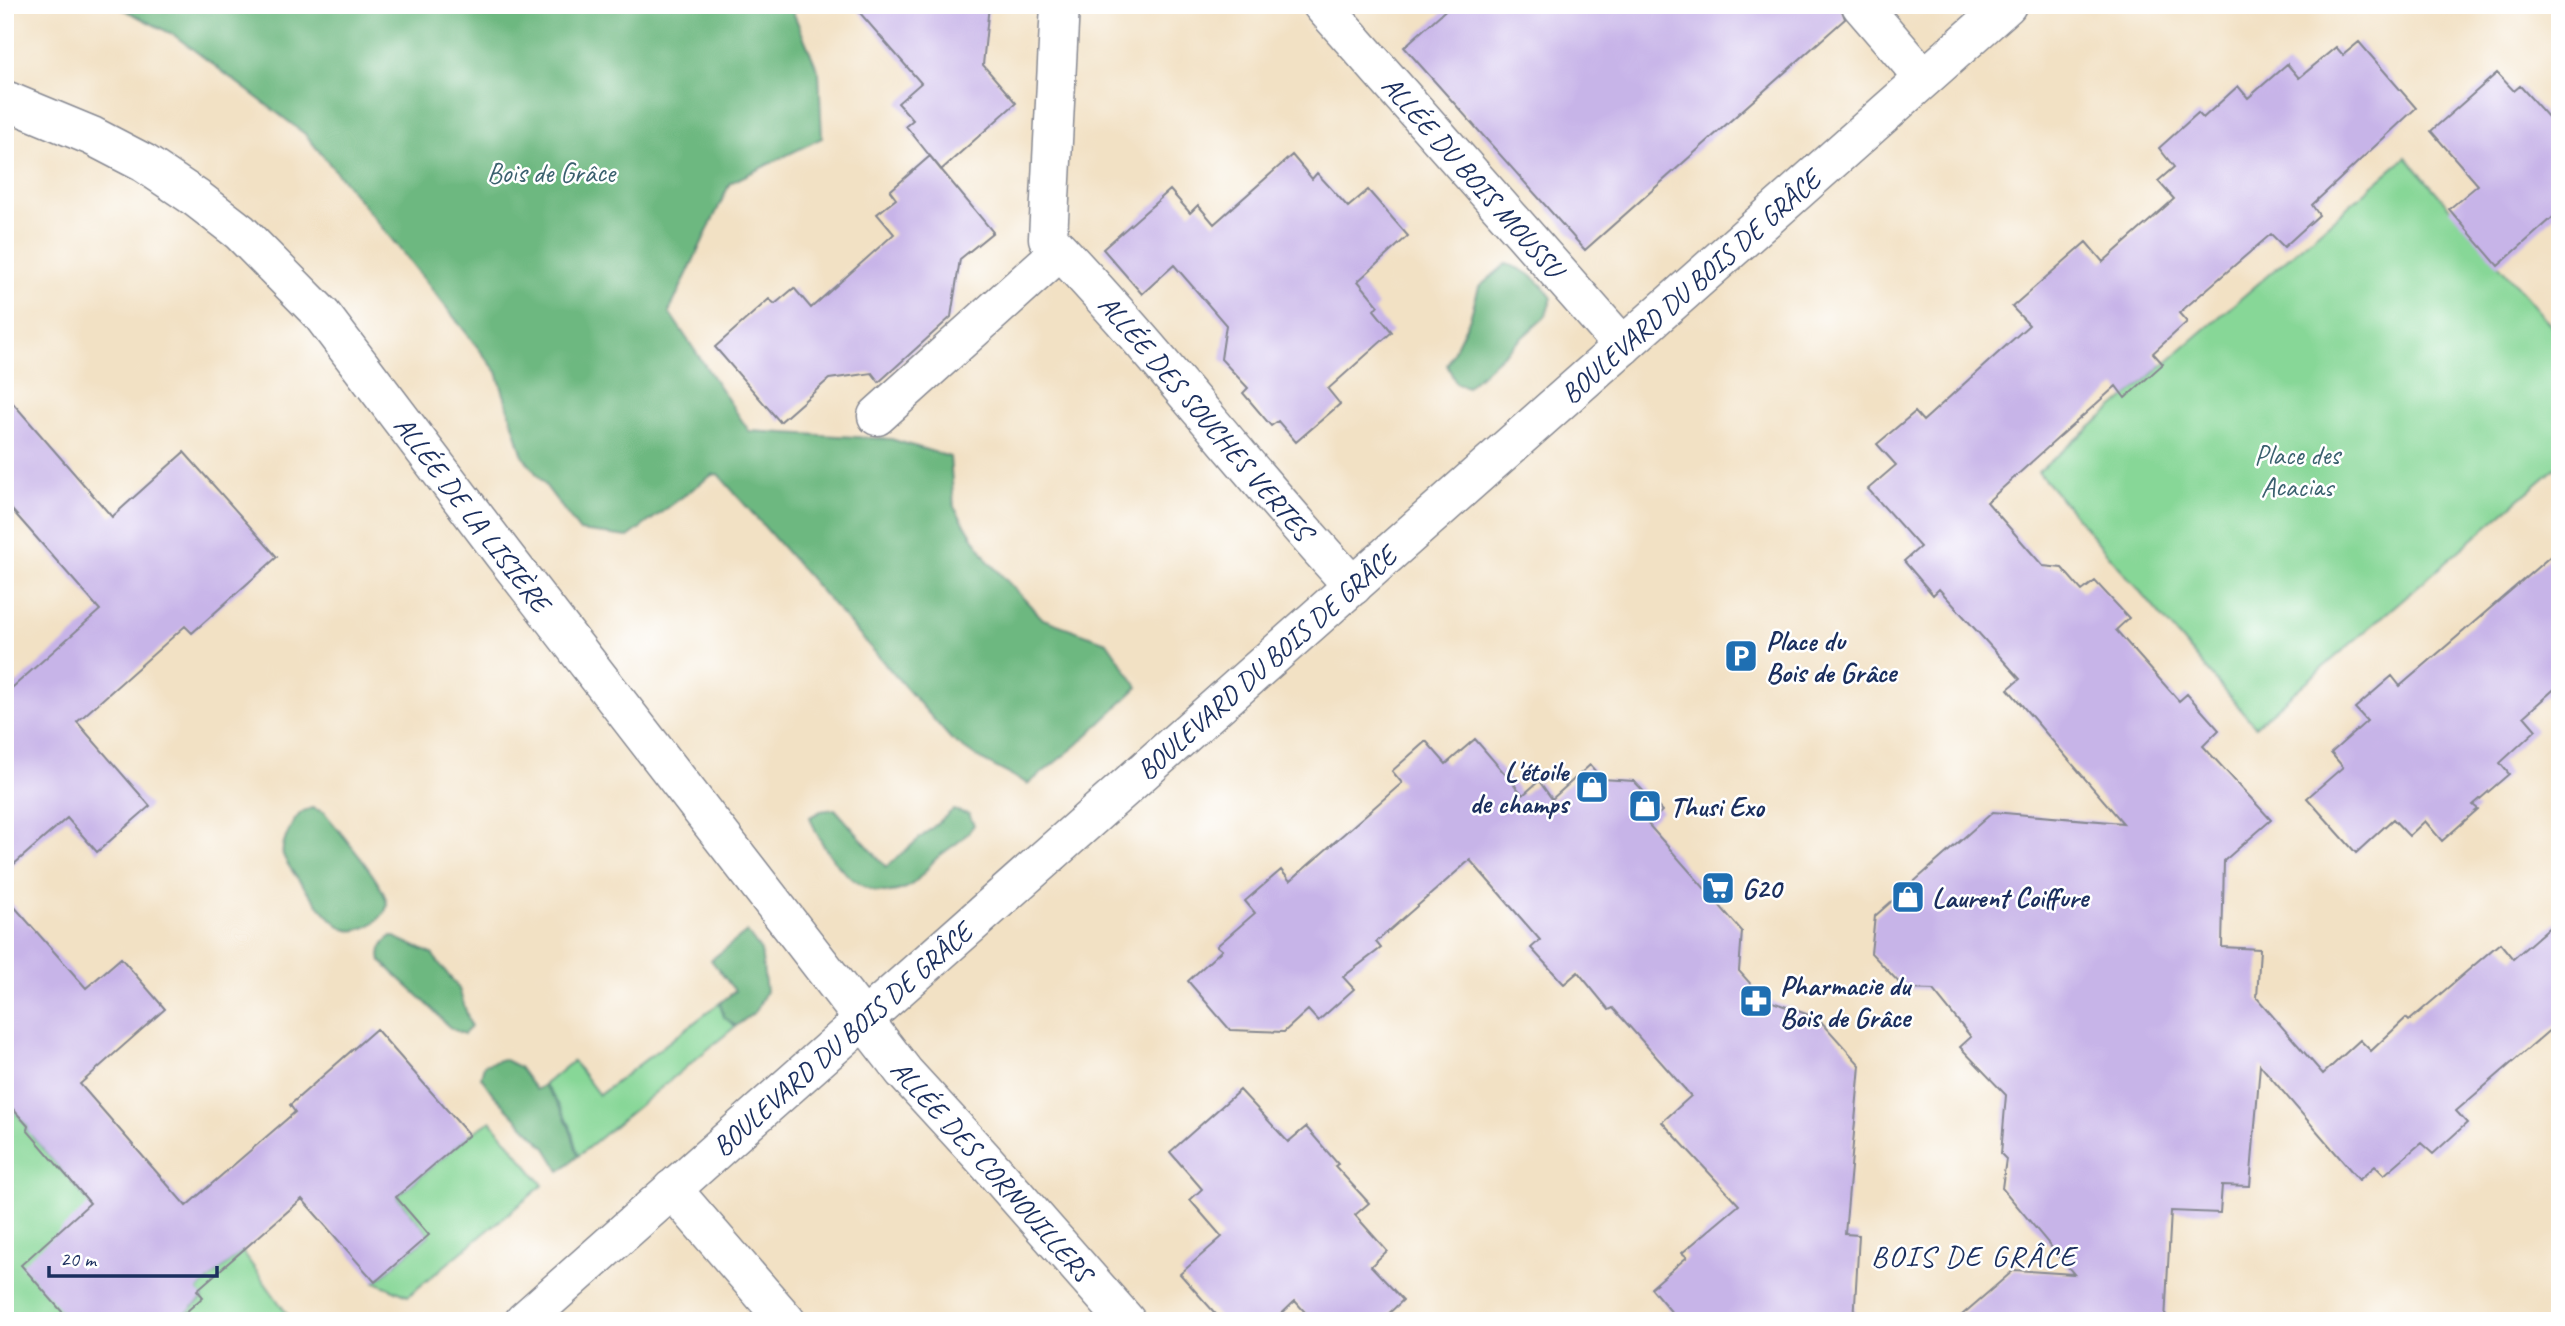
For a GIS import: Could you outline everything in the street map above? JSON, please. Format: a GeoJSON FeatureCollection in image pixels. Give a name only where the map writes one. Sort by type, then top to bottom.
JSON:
{"type":"FeatureCollection","features":[{"type":"Feature","properties":{"kind":"street","name":"ALLÉE DES SOUCHES VERTES"},"geometry":{"type":"LineString","coordinates":[[1060,5],[1048,238],[1173,377],[1353,586]]}},
{"type":"Feature","properties":{"kind":"street","name":"ALLÉE DU BOIS MOUSSU"},"geometry":{"type":"LineString","coordinates":[[1322,5],[1623,346]]}},
{"type":"Feature","properties":{"kind":"street"},"geometry":{"type":"LineString","coordinates":[[1861,5],[1924,78]]}},
{"type":"Feature","properties":{"kind":"street","name":"BOULEVARD DU BOIS DE GRÂCE"},"geometry":{"type":"LineString","coordinates":[[524,1321],[2007,5]]}},
{"type":"Feature","properties":{"kind":"street","name":"ALLÉE DE LA LISIÈRE"},"geometry":{"type":"LineString","coordinates":[[5,100],[92,136],[144,163],[196,198],[240,232],[322,315],[503,554],[864,1018]]}},
{"type":"Feature","properties":{"kind":"street"},"geometry":{"type":"LineString","coordinates":[[877,415],[1060,251]]}},
{"type":"Feature","properties":{"kind":"street","name":"ALLÉE DES CORNOUILLERS"},"geometry":{"type":"LineString","coordinates":[[864,1018],[904,1072],[1126,1321]]}},
{"type":"Feature","properties":{"kind":"street"},"geometry":{"type":"LineString","coordinates":[[672,1189],[786,1321]]}},
{"type":"Feature","properties":{"kind":"green space","name":"Bois de Grâce"},"geometry":{"type":"Polygon","coordinates":[[[115,5],[790,5],[819,73],[822,138],[730,183],[669,312],[749,431],[891,439],[950,457],[954,507],[988,561],[1043,619],[1107,642],[1138,687],[1077,745],[1028,784],[978,758],[951,739],[718,474],[712,475],[628,537],[580,531],[523,456],[497,372],[305,134],[174,35],[115,5]]]}},
{"type":"Feature","properties":{"kind":"green space","name":"Place des Acacias"},"geometry":{"type":"Polygon","coordinates":[[[2406,157],[2560,336],[2560,464],[2255,726],[2038,472],[2406,157]]]}},
{"type":"Feature","properties":{"kind":"green space"},"geometry":{"type":"Polygon","coordinates":[[[1506,264],[1520,269],[1538,281],[1552,298],[1545,317],[1467,387],[1456,383],[1447,365],[1470,318],[1479,287],[1506,264]]]}},
{"type":"Feature","properties":{"kind":"green space"},"geometry":{"type":"Polygon","coordinates":[[[312,808],[324,812],[350,844],[385,896],[386,910],[368,926],[352,930],[338,925],[311,895],[283,855],[288,832],[295,820],[302,812],[312,808]]]}},
{"type":"Feature","properties":{"kind":"green space"},"geometry":{"type":"Polygon","coordinates":[[[835,809],[886,867],[953,810],[969,814],[974,825],[913,884],[891,892],[875,891],[847,874],[824,847],[816,832],[810,817],[821,811],[835,809]]]}},
{"type":"Feature","properties":{"kind":"green space"},"geometry":{"type":"Polygon","coordinates":[[[747,932],[761,951],[766,991],[756,1011],[736,1026],[724,1017],[720,1003],[735,991],[711,960],[747,932]]]}},
{"type":"Feature","properties":{"kind":"green space"},"geometry":{"type":"Polygon","coordinates":[[[392,936],[432,954],[459,989],[471,1027],[464,1034],[448,1026],[381,961],[382,947],[392,936]]]}},
{"type":"Feature","properties":{"kind":"green space"},"geometry":{"type":"Polygon","coordinates":[[[720,1003],[725,1016],[736,1026],[578,1156],[570,1125],[544,1085],[573,1061],[599,1095],[720,1003]]]}},
{"type":"Feature","properties":{"kind":"green space"},"geometry":{"type":"Polygon","coordinates":[[[503,1059],[519,1067],[536,1090],[544,1085],[561,1110],[578,1156],[560,1171],[546,1148],[493,1094],[481,1077],[484,1065],[503,1059]]]}},
{"type":"Feature","properties":{"kind":"green space"},"geometry":{"type":"Polygon","coordinates":[[[5,1100],[28,1126],[27,1130],[90,1203],[70,1321],[8,1321],[6,1318],[5,1100]]]}},
{"type":"Feature","properties":{"kind":"green space"},"geometry":{"type":"Polygon","coordinates":[[[491,1121],[543,1185],[408,1296],[375,1282],[429,1235],[396,1197],[469,1135],[491,1121]]]}},
{"type":"Feature","properties":{"kind":"green space"},"geometry":{"type":"Polygon","coordinates":[[[242,1251],[292,1321],[176,1321],[203,1298],[197,1290],[242,1251]]]}},
{"type":"Feature","properties":{"kind":"building"},"geometry":{"type":"Polygon","coordinates":[[[853,5],[989,5],[983,65],[1016,103],[941,170],[906,126],[913,120],[898,103],[921,83],[853,5]]]}},
{"type":"Feature","properties":{"kind":"building"},"geometry":{"type":"Polygon","coordinates":[[[1451,5],[1840,5],[1845,19],[1585,250],[1404,47],[1451,5]]]}},
{"type":"Feature","properties":{"kind":"building"},"geometry":{"type":"Polygon","coordinates":[[[2359,42],[2416,108],[2312,205],[2319,215],[2284,247],[2271,234],[2179,313],[2187,322],[2153,353],[2163,364],[2125,398],[2116,386],[1987,502],[2043,566],[2062,568],[2082,591],[2095,581],[2129,618],[2116,630],[2179,701],[2187,694],[2219,730],[2203,746],[2271,820],[2224,861],[2222,947],[2260,949],[2257,998],[2323,1074],[2360,1040],[2371,1051],[2406,1018],[2409,1021],[2500,943],[2513,959],[2560,918],[2560,1021],[2456,1111],[2467,1123],[2433,1154],[2421,1143],[2384,1175],[2375,1166],[2359,1180],[2260,1065],[2250,1186],[2222,1185],[2220,1213],[2171,1211],[2165,1321],[1955,1321],[2014,1270],[2074,1274],[2002,1188],[2006,1159],[2001,1154],[2006,1095],[1960,1047],[1971,1037],[1933,990],[1905,989],[1871,953],[1875,916],[1993,812],[2123,823],[2008,689],[2020,679],[1939,589],[1933,595],[1904,561],[1920,547],[1868,489],[1896,465],[1877,444],[1915,412],[1923,421],[2029,325],[2012,307],[2086,242],[2103,262],[2174,199],[2158,181],[2174,167],[2159,148],[2198,113],[2203,118],[2238,86],[2248,98],[2287,64],[2299,78],[2336,47],[2343,55],[2359,42]]]}},
{"type":"Feature","properties":{"kind":"building"},"geometry":{"type":"Polygon","coordinates":[[[2497,73],[2514,91],[2520,86],[2560,130],[2560,211],[2498,266],[2449,209],[2478,185],[2431,131],[2497,73]]]}},
{"type":"Feature","properties":{"kind":"building"},"geometry":{"type":"Polygon","coordinates":[[[1292,155],[1312,179],[1317,173],[1348,207],[1368,190],[1408,236],[1358,281],[1378,305],[1374,310],[1392,332],[1328,389],[1340,404],[1296,442],[1278,421],[1271,426],[1243,393],[1248,388],[1221,359],[1226,325],[1174,265],[1142,294],[1103,249],[1170,190],[1190,213],[1198,205],[1214,224],[1292,155]]]}},
{"type":"Feature","properties":{"kind":"building"},"geometry":{"type":"Polygon","coordinates":[[[930,156],[993,232],[960,259],[951,317],[879,382],[872,373],[829,379],[780,422],[715,347],[769,299],[775,304],[794,288],[811,308],[894,234],[877,214],[896,199],[890,191],[930,156]]]}},
{"type":"Feature","properties":{"kind":"building"},"geometry":{"type":"Polygon","coordinates":[[[5,394],[112,517],[184,452],[277,557],[192,633],[185,626],[77,722],[150,806],[97,852],[67,818],[5,872],[5,694],[100,610],[5,502],[5,394]]]}},
{"type":"Feature","properties":{"kind":"building"},"geometry":{"type":"Polygon","coordinates":[[[2560,548],[2560,684],[2524,716],[2536,730],[2500,763],[2509,774],[2473,805],[2478,809],[2442,841],[2425,821],[2409,836],[2393,819],[2356,853],[2307,798],[2343,767],[2331,753],[2367,721],[2355,708],[2392,676],[2400,686],[2560,548]]]}},
{"type":"Feature","properties":{"kind":"building"},"geometry":{"type":"Polygon","coordinates":[[[1475,739],[1523,795],[1539,781],[1552,799],[1590,765],[1602,779],[1634,781],[1662,811],[1648,824],[1742,931],[1739,971],[1764,999],[1818,1018],[1860,1065],[1845,1234],[1859,1235],[1854,1321],[1816,1317],[1812,1321],[1679,1321],[1651,1288],[1687,1257],[1682,1253],[1739,1205],[1662,1122],[1691,1096],[1613,1008],[1609,1010],[1578,972],[1564,984],[1531,948],[1540,940],[1470,860],[1376,942],[1381,948],[1343,977],[1354,989],[1318,1021],[1308,1010],[1284,1032],[1230,1030],[1188,981],[1222,950],[1217,946],[1255,913],[1245,901],[1281,870],[1290,881],[1402,783],[1392,771],[1426,741],[1446,764],[1475,739]]]}},
{"type":"Feature","properties":{"kind":"building"},"geometry":{"type":"Polygon","coordinates":[[[5,896],[86,988],[121,958],[165,1009],[80,1084],[186,1206],[295,1112],[290,1105],[376,1029],[469,1135],[396,1197],[429,1235],[375,1282],[302,1199],[197,1290],[203,1297],[176,1321],[70,1321],[21,1265],[90,1203],[27,1130],[28,1126],[5,1100],[5,896]]]}},
{"type":"Feature","properties":{"kind":"building"},"geometry":{"type":"Polygon","coordinates":[[[1240,1090],[1288,1142],[1306,1127],[1338,1164],[1335,1166],[1369,1203],[1355,1215],[1387,1251],[1371,1266],[1403,1300],[1381,1321],[1313,1321],[1295,1301],[1274,1321],[1222,1321],[1180,1274],[1222,1237],[1190,1200],[1202,1189],[1170,1152],[1240,1090]]]}},
{"type":"Feature","properties":{"kind":"place","name":"Place du Bois de Grâce"},"geometry":{"type":"Point","coordinates":[1741,656]}},
{"type":"Feature","properties":{"kind":"place","name":"L'étoile de champs"},"geometry":{"type":"Point","coordinates":[1592,787]}},
{"type":"Feature","properties":{"kind":"place","name":"Thusi Exo"},"geometry":{"type":"Point","coordinates":[1645,806]}},
{"type":"Feature","properties":{"kind":"place","name":"G20"},"geometry":{"type":"Point","coordinates":[1718,888]}},
{"type":"Feature","properties":{"kind":"place","name":"Laurent Coiffure"},"geometry":{"type":"Point","coordinates":[1908,897]}},
{"type":"Feature","properties":{"kind":"place","name":"Pharmacie du Bois de Grâce"},"geometry":{"type":"Point","coordinates":[1756,1001]}},
{"type":"Feature","properties":{"kind":"district","name":"BOIS DE GRÂCE"},"geometry":{"type":"Point","coordinates":[1974,1256]}}]}
